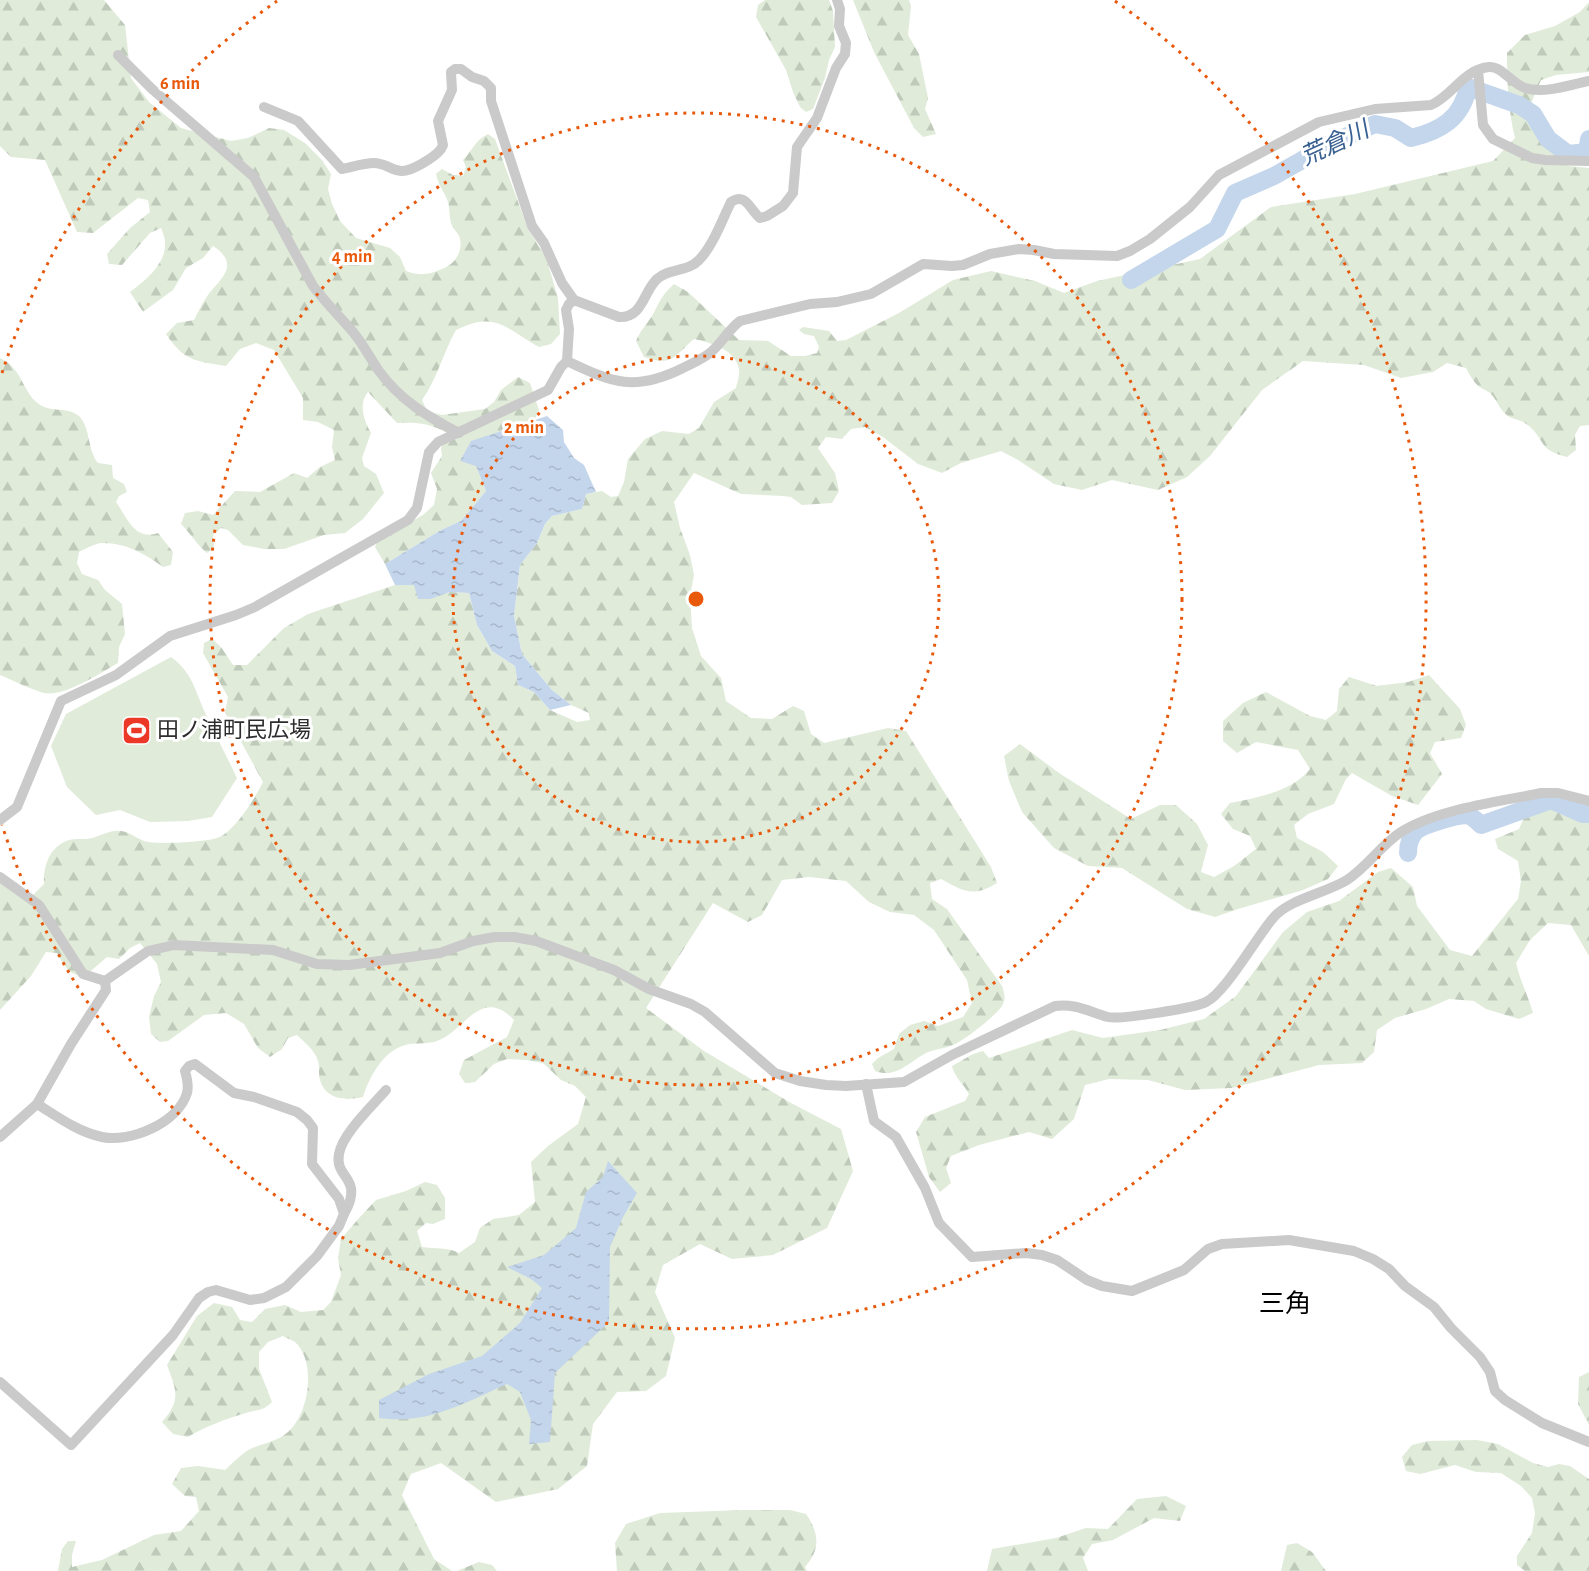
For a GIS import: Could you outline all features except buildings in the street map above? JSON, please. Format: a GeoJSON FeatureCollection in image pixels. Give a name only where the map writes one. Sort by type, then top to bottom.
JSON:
{"type":"FeatureCollection","features":[{"type":"Feature","properties":{"kind":"street"},"geometry":{"type":"LineString","coordinates":[[264,107],[298,121],[342,169],[372,163],[406,171],[417,167],[438,153],[443,145],[438,121],[452,90],[450,72],[461,69],[472,77],[484,81],[491,88],[491,101],[532,226],[544,243],[561,283],[574,300],[619,317],[632,315],[639,309],[651,287],[661,276],[699,261],[731,202],[742,198],[760,218],[783,206],[793,193],[797,147],[817,118],[836,68],[845,54],[846,43],[838,26],[840,9],[837,0]]}},
{"type":"Feature","properties":{"kind":"street"},"geometry":{"type":"LineString","coordinates":[[118,56],[152,89],[254,177],[313,286],[354,333],[381,372],[395,389],[427,416],[459,433]]}},
{"type":"Feature","properties":{"kind":"street"},"geometry":{"type":"LineString","coordinates":[[567,361],[611,380],[644,383],[662,378],[704,358],[740,321],[810,304],[837,302],[871,294],[923,264],[963,265],[990,254],[1018,249],[1054,254],[1117,256],[1150,239],[1190,207],[1219,175],[1319,122],[1376,109],[1431,105],[1438,102],[1468,75],[1489,67],[1497,69],[1516,84],[1538,91],[1589,81]]}},
{"type":"Feature","properties":{"kind":"street"},"geometry":{"type":"LineString","coordinates":[[1479,70],[1483,125],[1493,139],[1532,158],[1589,161]]}},
{"type":"Feature","properties":{"kind":"street"},"geometry":{"type":"LineString","coordinates":[[0,820],[17,807],[61,701],[116,675],[170,636],[255,607],[408,520],[417,508],[429,452],[438,442],[548,390],[567,361],[569,329],[566,310],[568,304],[574,300]]}},
{"type":"Feature","properties":{"kind":"street"},"geometry":{"type":"LineString","coordinates":[[105,981],[148,951],[174,945],[273,950],[317,964],[349,965],[440,953],[473,941],[495,937],[514,937],[536,941],[603,966],[649,989],[691,1004],[705,1012],[775,1072],[800,1081],[826,1085],[904,1082],[952,1055],[1056,1006],[1065,1004],[1092,1010],[1108,1017],[1124,1019],[1206,1002],[1222,986],[1275,915],[1349,879],[1399,833],[1430,817],[1541,793],[1558,793],[1589,801]]}},
{"type":"Feature","properties":{"kind":"street"},"geometry":{"type":"LineString","coordinates":[[0,877],[39,904],[83,974],[105,981]]}},
{"type":"Feature","properties":{"kind":"street"},"geometry":{"type":"LineString","coordinates":[[0,1137],[37,1104],[71,1044],[106,990],[105,981]]}},
{"type":"Feature","properties":{"kind":"street"},"geometry":{"type":"LineString","coordinates":[[37,1104],[77,1129],[103,1138],[120,1139],[155,1127],[170,1117],[187,1094],[185,1071],[189,1066],[195,1064],[234,1093],[254,1097],[297,1112],[307,1120],[313,1128],[312,1164],[339,1199],[344,1214]]}},
{"type":"Feature","properties":{"kind":"street"},"geometry":{"type":"LineString","coordinates":[[866,1084],[874,1121],[896,1137],[925,1188],[939,1223],[972,1257],[1026,1253],[1042,1255],[1058,1260],[1087,1280],[1102,1286],[1132,1291],[1184,1270],[1208,1249],[1222,1244],[1289,1240],[1354,1251],[1389,1269],[1405,1286],[1434,1307],[1480,1357],[1490,1372],[1495,1390],[1505,1400],[1523,1413],[1561,1432],[1589,1442]]}},
{"type":"Feature","properties":{"kind":"street"},"geometry":{"type":"LineString","coordinates":[[0,1382],[71,1445],[173,1335],[199,1298],[216,1290],[250,1300],[264,1298],[286,1287],[317,1257],[339,1226],[352,1194],[350,1181],[339,1162],[340,1148],[356,1124],[386,1090]]}},
{"type":"Feature","properties":{"kind":"street"},"geometry":{"type":"LineString","coordinates":[[1561,1432],[1570,1429],[1589,1436]]}},
{"type":"Feature","properties":{"kind":"green space"},"geometry":{"type":"Polygon","coordinates":[[[0,0],[104,0],[125,25],[131,78],[149,102],[181,128],[231,141],[248,138],[269,128],[284,130],[305,143],[322,160],[331,174],[328,189],[340,221],[356,238],[390,248],[400,257],[406,271],[411,273],[428,274],[446,267],[457,257],[460,249],[459,237],[451,223],[448,202],[436,174],[442,169],[453,175],[463,176],[466,167],[463,160],[477,142],[488,134],[495,139],[528,229],[546,257],[558,298],[560,334],[551,344],[539,347],[509,328],[491,322],[470,324],[456,330],[422,400],[427,411],[442,415],[485,409],[494,402],[501,390],[518,377],[530,383],[539,410],[534,421],[503,429],[476,466],[486,491],[461,521],[441,530],[385,564],[375,547],[377,541],[423,515],[434,505],[437,489],[431,473],[442,456],[441,448],[447,433],[423,424],[397,423],[368,392],[363,407],[364,418],[371,433],[362,458],[364,466],[376,474],[384,493],[363,519],[345,533],[324,535],[284,549],[264,549],[243,545],[228,530],[221,528],[213,535],[214,548],[207,553],[200,546],[181,524],[185,513],[198,511],[213,515],[235,491],[260,492],[294,473],[307,478],[320,467],[335,460],[332,447],[334,430],[318,422],[303,420],[303,398],[274,350],[256,343],[240,349],[226,366],[206,363],[185,355],[166,334],[177,323],[194,320],[204,301],[225,273],[227,266],[222,253],[213,246],[203,258],[186,268],[173,290],[143,312],[130,292],[159,264],[165,250],[161,228],[150,233],[122,265],[109,264],[107,254],[130,228],[150,212],[148,200],[138,198],[93,233],[77,232],[45,160],[11,157],[0,146],[0,0]]]}},
{"type":"Feature","properties":{"kind":"green space"},"geometry":{"type":"Polygon","coordinates":[[[765,0],[829,0],[833,11],[835,47],[813,109],[806,112],[800,107],[786,70],[756,17],[758,5],[765,0]]]}},
{"type":"Feature","properties":{"kind":"green space"},"geometry":{"type":"Polygon","coordinates":[[[853,0],[909,0],[911,6],[908,35],[919,54],[928,98],[925,109],[936,134],[923,137],[914,128],[874,52],[853,0]]]}},
{"type":"Feature","properties":{"kind":"green space"},"geometry":{"type":"Polygon","coordinates":[[[1589,2],[1589,72],[1556,75],[1541,80],[1532,101],[1540,136],[1569,166],[1589,168],[1589,425],[1580,426],[1575,435],[1576,450],[1567,457],[1551,451],[1529,426],[1505,414],[1491,394],[1475,383],[1466,368],[1447,363],[1433,372],[1401,378],[1364,365],[1303,361],[1262,390],[1210,456],[1187,477],[1158,490],[1112,480],[1082,490],[1054,484],[1001,451],[961,463],[942,473],[918,464],[883,437],[865,427],[851,429],[842,439],[826,437],[818,448],[835,473],[839,491],[832,503],[802,505],[791,497],[741,494],[694,473],[674,502],[694,575],[690,596],[692,628],[701,656],[721,678],[726,701],[751,718],[772,719],[793,706],[804,711],[811,734],[824,743],[888,728],[906,731],[991,867],[997,883],[989,888],[968,891],[941,879],[930,883],[932,899],[947,909],[1002,986],[1005,997],[1003,1004],[988,1020],[958,1043],[926,1053],[896,1071],[883,1073],[875,1071],[872,1064],[894,1049],[899,1034],[910,1025],[924,1021],[938,1026],[963,1017],[972,1003],[967,980],[934,930],[914,915],[890,912],[869,902],[846,881],[809,877],[782,880],[762,915],[748,922],[713,903],[646,1008],[704,1051],[791,1103],[841,1129],[853,1171],[827,1228],[773,1255],[732,1259],[700,1244],[663,1265],[655,1292],[675,1338],[666,1376],[646,1391],[617,1392],[593,1424],[587,1466],[558,1489],[496,1502],[441,1463],[411,1474],[402,1495],[434,1559],[452,1571],[58,1571],[62,1549],[68,1541],[76,1541],[72,1555],[72,1567],[102,1560],[154,1535],[181,1531],[199,1511],[196,1497],[185,1496],[172,1484],[181,1468],[198,1466],[225,1470],[250,1449],[275,1440],[288,1432],[301,1413],[308,1388],[306,1362],[295,1342],[283,1336],[268,1342],[259,1352],[259,1369],[272,1402],[269,1405],[263,1409],[216,1423],[188,1437],[173,1434],[162,1422],[175,1401],[175,1389],[167,1365],[197,1316],[214,1303],[232,1307],[240,1320],[252,1322],[265,1309],[285,1305],[301,1312],[323,1310],[331,1302],[341,1275],[338,1258],[341,1239],[376,1200],[406,1191],[425,1182],[437,1185],[445,1198],[445,1219],[433,1224],[426,1223],[417,1231],[422,1247],[459,1253],[475,1242],[480,1228],[493,1219],[519,1215],[535,1202],[531,1162],[578,1124],[586,1097],[575,1086],[561,1080],[543,1063],[526,1060],[507,1059],[494,1064],[475,1082],[465,1083],[459,1074],[464,1060],[507,1037],[514,1020],[502,1010],[492,1007],[473,1014],[447,1036],[437,1041],[409,1044],[392,1051],[379,1064],[363,1097],[357,1098],[337,1098],[327,1092],[320,1080],[317,1057],[297,1035],[288,1038],[282,1049],[270,1057],[258,1048],[244,1024],[226,1013],[204,1015],[168,1041],[160,1042],[151,1034],[149,1017],[154,996],[161,982],[157,964],[140,943],[130,948],[119,959],[107,957],[85,976],[75,974],[68,969],[57,953],[46,952],[31,976],[0,1010],[0,880],[33,895],[44,884],[46,864],[52,852],[69,840],[89,839],[118,831],[144,841],[159,843],[192,842],[217,838],[224,835],[237,822],[263,782],[225,712],[228,697],[203,653],[204,643],[212,639],[221,647],[233,665],[247,665],[284,628],[308,614],[395,585],[414,584],[430,598],[450,592],[469,593],[477,625],[492,651],[515,666],[518,685],[534,692],[550,710],[577,722],[590,720],[589,713],[571,705],[552,690],[522,654],[514,616],[520,565],[537,543],[545,524],[552,516],[582,509],[586,494],[602,491],[611,497],[618,496],[624,482],[628,459],[645,439],[662,431],[689,434],[699,428],[714,402],[736,388],[739,376],[737,362],[733,356],[721,348],[708,343],[694,339],[677,355],[667,360],[644,357],[636,341],[663,296],[674,284],[688,292],[739,340],[768,341],[791,356],[805,356],[817,353],[819,347],[814,336],[804,334],[799,330],[803,327],[829,331],[837,341],[846,340],[899,313],[953,280],[991,271],[1035,281],[1064,293],[1097,281],[1200,259],[1271,207],[1355,194],[1493,161],[1515,138],[1508,96],[1507,53],[1525,35],[1555,26],[1580,12],[1589,2]]]}},
{"type":"Feature","properties":{"kind":"green space"},"geometry":{"type":"Polygon","coordinates":[[[0,358],[17,372],[35,401],[46,408],[69,411],[79,416],[83,421],[92,452],[98,463],[112,465],[113,478],[124,484],[127,492],[119,496],[116,502],[128,521],[143,534],[158,533],[173,552],[171,565],[163,567],[142,553],[118,544],[101,543],[79,552],[77,563],[82,574],[98,580],[105,590],[122,604],[125,634],[119,647],[118,663],[72,688],[52,693],[44,693],[0,675],[0,358]]]}},
{"type":"Feature","properties":{"kind":"green space","name":"田ノ浦町民広場"},"geometry":{"type":"Polygon","coordinates":[[[171,657],[189,676],[237,778],[212,817],[188,821],[150,822],[120,810],[96,815],[67,787],[51,746],[66,714],[171,657]]]}},
{"type":"Feature","properties":{"kind":"green space"},"geometry":{"type":"Polygon","coordinates":[[[1429,675],[1460,709],[1466,725],[1461,738],[1435,742],[1430,753],[1442,774],[1418,805],[1392,796],[1352,773],[1346,779],[1334,804],[1308,814],[1294,825],[1297,838],[1323,852],[1338,866],[1328,879],[1303,890],[1215,917],[1187,909],[1122,868],[1088,866],[1054,848],[1022,812],[1009,781],[1004,756],[1020,744],[1059,773],[1131,819],[1160,805],[1176,805],[1197,824],[1208,845],[1201,872],[1214,877],[1234,866],[1256,849],[1250,836],[1233,829],[1221,814],[1230,803],[1263,796],[1284,788],[1294,783],[1310,769],[1298,750],[1256,742],[1237,753],[1223,741],[1223,721],[1243,703],[1266,692],[1310,716],[1326,720],[1337,711],[1339,689],[1349,677],[1377,686],[1408,682],[1429,675]]]}},
{"type":"Feature","properties":{"kind":"green space"},"geometry":{"type":"Polygon","coordinates":[[[1555,808],[1580,819],[1589,819],[1589,956],[1571,925],[1548,923],[1530,940],[1516,963],[1533,1013],[1519,1019],[1486,1009],[1474,1001],[1449,999],[1395,1018],[1377,1030],[1374,1052],[1362,1063],[1319,1065],[1232,1088],[1185,1090],[1148,1080],[1109,1079],[1085,1085],[1074,1119],[1052,1139],[1029,1132],[979,1145],[951,1156],[946,1168],[951,1183],[940,1192],[929,1177],[916,1132],[925,1117],[965,1101],[969,1094],[952,1066],[983,1051],[989,1058],[1072,1030],[1103,1038],[1160,1030],[1204,1019],[1236,996],[1283,932],[1307,912],[1339,901],[1378,872],[1391,868],[1413,887],[1417,906],[1450,950],[1472,956],[1518,899],[1521,881],[1518,861],[1498,849],[1495,839],[1519,829],[1526,813],[1555,808]]]}},
{"type":"Feature","properties":{"kind":"green space"},"geometry":{"type":"Polygon","coordinates":[[[1589,1372],[1589,1425],[1578,1404],[1579,1377],[1589,1372]]]}},
{"type":"Feature","properties":{"kind":"green space"},"geometry":{"type":"Polygon","coordinates":[[[1477,1440],[1498,1444],[1533,1463],[1548,1467],[1559,1464],[1570,1466],[1589,1479],[1589,1571],[1525,1571],[1517,1565],[1517,1556],[1532,1533],[1535,1513],[1532,1498],[1521,1486],[1501,1473],[1476,1472],[1455,1465],[1420,1474],[1406,1471],[1402,1457],[1412,1445],[1428,1441],[1477,1440]]]}},
{"type":"Feature","properties":{"kind":"green space"},"geometry":{"type":"Polygon","coordinates":[[[1166,1496],[1186,1506],[1180,1521],[1154,1518],[1113,1540],[1092,1544],[1083,1558],[1088,1571],[987,1571],[992,1549],[1056,1538],[1086,1528],[1108,1529],[1137,1499],[1166,1496]]]}},
{"type":"Feature","properties":{"kind":"green space"},"geometry":{"type":"Polygon","coordinates":[[[790,1510],[806,1514],[816,1534],[816,1547],[805,1567],[807,1571],[617,1571],[615,1543],[626,1524],[660,1513],[790,1510]]]}},
{"type":"Feature","properties":{"kind":"green space"},"geometry":{"type":"Polygon","coordinates":[[[1297,1543],[1312,1552],[1326,1571],[1281,1571],[1287,1545],[1297,1543]]]}},
{"type":"Feature","properties":{"kind":"green space"},"geometry":{"type":"Polygon","coordinates":[[[479,1562],[492,1565],[497,1571],[457,1571],[479,1562]]]}},
{"type":"Feature","properties":{"kind":"water"},"geometry":{"type":"Polygon","coordinates":[[[547,416],[563,430],[564,442],[574,458],[584,465],[596,492],[586,494],[582,509],[552,516],[545,524],[537,543],[520,565],[514,616],[522,654],[552,690],[571,705],[550,710],[534,692],[518,685],[515,666],[492,651],[477,625],[469,593],[450,592],[430,599],[418,599],[414,585],[395,585],[385,564],[441,530],[461,521],[486,491],[476,466],[460,461],[471,441],[547,416]]]}},
{"type":"Feature","properties":{"kind":"water"},"geometry":{"type":"Polygon","coordinates":[[[608,1161],[637,1193],[610,1247],[609,1322],[555,1373],[550,1442],[529,1444],[531,1420],[520,1392],[507,1384],[461,1405],[430,1415],[397,1419],[379,1418],[379,1400],[429,1374],[482,1356],[520,1323],[542,1288],[531,1279],[507,1267],[544,1255],[576,1228],[586,1192],[603,1177],[608,1161]]]}},
{"type":"Feature","properties":{"kind":"waterway","name":"荒倉川"},"geometry":{"type":"LineString","coordinates":[[1131,280],[1217,229],[1235,193],[1274,176],[1334,142],[1375,124],[1395,128],[1411,138],[1441,127],[1461,107],[1468,87],[1519,105],[1533,114],[1548,139],[1568,154],[1587,152],[1589,139]]}},
{"type":"Feature","properties":{"kind":"waterway"},"geometry":{"type":"LineString","coordinates":[[1408,853],[1410,841],[1416,831],[1451,818],[1470,816],[1481,825],[1551,800],[1583,814],[1589,814]]}},
{"type":"Feature","properties":{"kind":"place","name":"田ノ浦町民広場"},"geometry":{"type":"Point","coordinates":[136,730]}},
{"type":"Feature","properties":{"kind":"district","name":"三角"},"geometry":{"type":"Point","coordinates":[1285,1304]}}]}
